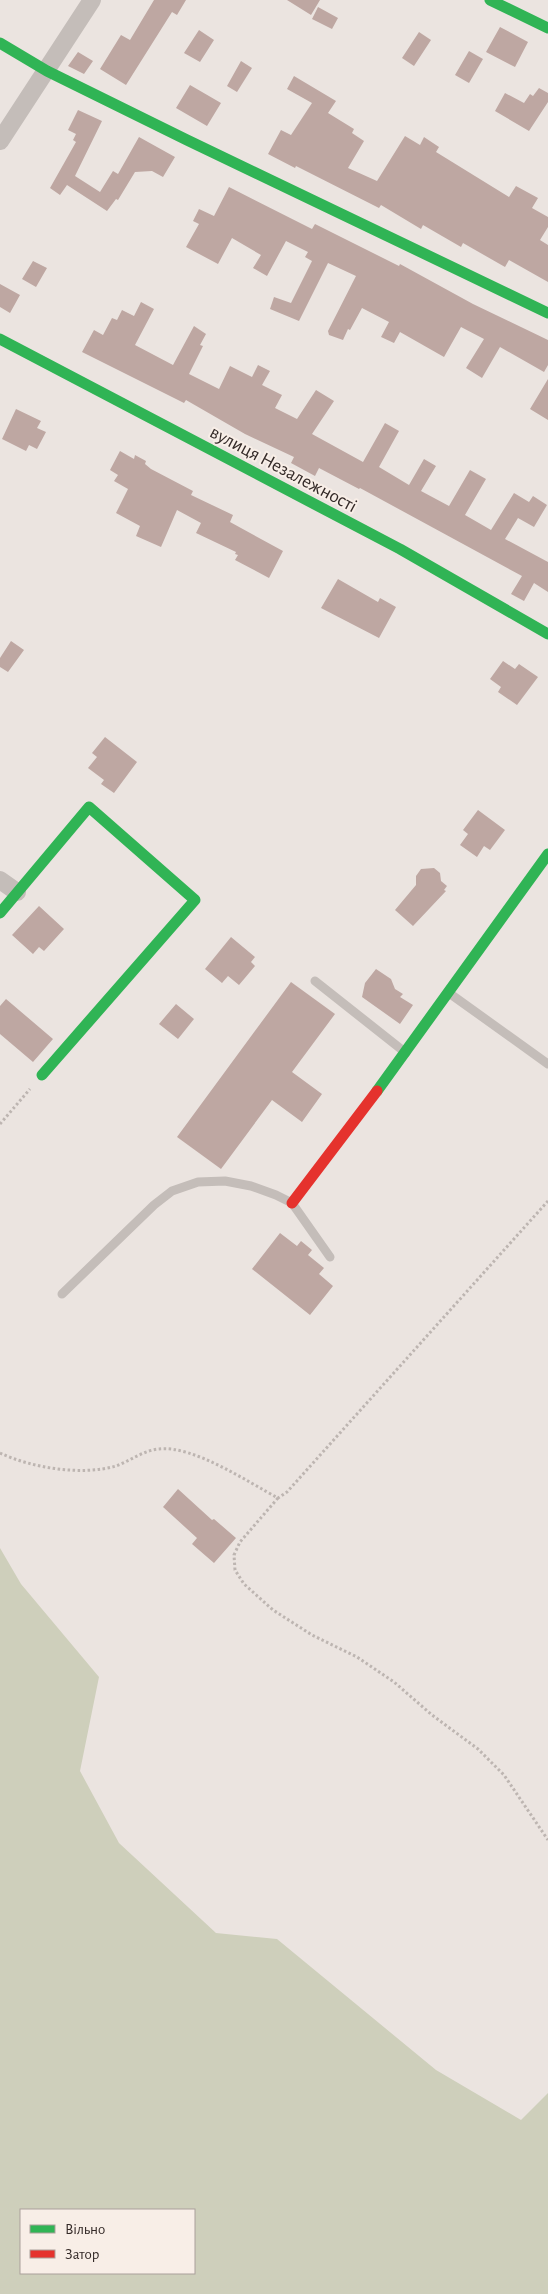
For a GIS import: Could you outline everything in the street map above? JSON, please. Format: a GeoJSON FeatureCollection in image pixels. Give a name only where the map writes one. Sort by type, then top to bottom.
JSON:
{"type":"FeatureCollection","features":[{"type":"Feature","properties":{"kind":"street"},"geometry":{"type":"LineString","coordinates":[[0,142],[48,71],[92,0]]}},
{"type":"Feature","properties":{"kind":"street"},"geometry":{"type":"LineString","coordinates":[[490,0],[548,28]]}},
{"type":"Feature","properties":{"kind":"street"},"geometry":{"type":"LineString","coordinates":[[0,43],[48,71],[196,145],[548,312]]}},
{"type":"Feature","properties":{"kind":"street","name":"вулиця Незалежності"},"geometry":{"type":"LineString","coordinates":[[0,338],[400,549],[548,634]]}},
{"type":"Feature","properties":{"kind":"street"},"geometry":{"type":"LineString","coordinates":[[0,913],[89,807],[195,900],[42,1076]]}},
{"type":"Feature","properties":{"kind":"street"},"geometry":{"type":"LineString","coordinates":[[292,1203],[406,1053],[548,854]]}},
{"type":"Feature","properties":{"kind":"street"},"geometry":{"type":"LineString","coordinates":[[0,880],[16,892]]}},
{"type":"Feature","properties":{"kind":"lane"},"geometry":{"type":"LineString","coordinates":[[315,982],[406,1053]]}},
{"type":"Feature","properties":{"kind":"lane"},"geometry":{"type":"LineString","coordinates":[[449,993],[548,1064]]}},
{"type":"Feature","properties":{"kind":"lane"},"geometry":{"type":"LineString","coordinates":[[62,1294],[154,1205],[172,1191],[198,1182],[225,1181],[259,1189],[292,1203],[330,1257]]}},
{"type":"Feature","properties":{"kind":"path"},"geometry":{"type":"LineString","coordinates":[[0,1124],[42,1076]]}},
{"type":"Feature","properties":{"kind":"path"},"geometry":{"type":"LineString","coordinates":[[548,1201],[287,1492],[278,1498],[240,1542],[234,1555],[235,1570],[244,1584],[273,1610],[312,1635],[357,1657],[394,1682],[432,1715],[478,1749],[504,1775],[548,1840]]}},
{"type":"Feature","properties":{"kind":"path"},"geometry":{"type":"LineString","coordinates":[[0,1453],[20,1462],[90,1470],[115,1466],[159,1448],[175,1449],[194,1453],[278,1498]]}},
{"type":"Feature","properties":{"kind":"green space"},"geometry":{"type":"Polygon","coordinates":[[[0,1548],[21,1584],[99,1677],[80,1771],[119,1843],[216,1933],[277,1939],[436,2070],[521,2120],[548,2093],[548,2294],[0,2294],[0,1548]]]}},
{"type":"Feature","properties":{"kind":"building"},"geometry":{"type":"Polygon","coordinates":[[[154,0],[186,0],[177,15],[172,12],[126,85],[100,69],[121,35],[130,40],[154,0]]]}},
{"type":"Feature","properties":{"kind":"building"},"geometry":{"type":"Polygon","coordinates":[[[287,0],[320,0],[311,15],[287,0]]]}},
{"type":"Feature","properties":{"kind":"building"},"geometry":{"type":"Polygon","coordinates":[[[318,7],[338,18],[332,29],[312,19],[318,7]]]}},
{"type":"Feature","properties":{"kind":"building"},"geometry":{"type":"Polygon","coordinates":[[[500,27],[528,42],[515,67],[486,52],[500,27]]]}},
{"type":"Feature","properties":{"kind":"building"},"geometry":{"type":"Polygon","coordinates":[[[199,30],[214,40],[200,62],[184,53],[199,30]]]}},
{"type":"Feature","properties":{"kind":"building"},"geometry":{"type":"Polygon","coordinates":[[[419,32],[431,40],[414,66],[402,58],[419,32]]]}},
{"type":"Feature","properties":{"kind":"building"},"geometry":{"type":"Polygon","coordinates":[[[469,51],[483,59],[469,83],[455,75],[469,51]]]}},
{"type":"Feature","properties":{"kind":"building"},"geometry":{"type":"Polygon","coordinates":[[[78,52],[93,61],[84,74],[68,66],[78,52]]]}},
{"type":"Feature","properties":{"kind":"building"},"geometry":{"type":"Polygon","coordinates":[[[241,61],[252,68],[237,92],[227,86],[241,61]]]}},
{"type":"Feature","properties":{"kind":"building"},"geometry":{"type":"Polygon","coordinates":[[[294,76],[336,101],[328,113],[354,129],[352,133],[364,141],[348,168],[377,181],[405,136],[420,145],[424,137],[439,147],[436,152],[509,197],[516,186],[538,198],[532,208],[548,217],[548,227],[540,240],[548,245],[548,282],[509,260],[505,267],[463,243],[461,247],[423,225],[421,229],[381,205],[379,208],[268,154],[281,130],[291,135],[312,103],[287,89],[294,76]]]}},
{"type":"Feature","properties":{"kind":"building"},"geometry":{"type":"Polygon","coordinates":[[[190,85],[221,103],[207,126],[176,108],[190,85]]]}},
{"type":"Feature","properties":{"kind":"building"},"geometry":{"type":"Polygon","coordinates":[[[539,88],[548,93],[548,102],[529,131],[495,111],[505,93],[524,103],[530,94],[533,96],[539,88]]]}},
{"type":"Feature","properties":{"kind":"building"},"geometry":{"type":"Polygon","coordinates":[[[78,110],[102,121],[75,176],[100,192],[113,171],[118,174],[139,137],[175,157],[163,177],[152,171],[135,172],[118,200],[116,199],[107,211],[67,185],[60,195],[50,188],[76,142],[73,140],[76,134],[68,130],[78,110]]]}},
{"type":"Feature","properties":{"kind":"building"},"geometry":{"type":"Polygon","coordinates":[[[229,187],[312,229],[315,224],[399,266],[400,264],[473,304],[548,340],[548,365],[544,372],[500,347],[482,378],[466,368],[484,339],[461,327],[444,357],[400,332],[394,343],[381,337],[389,322],[362,308],[343,340],[329,335],[328,331],[356,276],[328,263],[299,321],[270,309],[274,297],[291,303],[312,261],[305,257],[308,252],[286,241],[267,276],[253,268],[261,255],[232,238],[218,264],[186,247],[199,224],[193,221],[199,209],[214,216],[229,187]]]}},
{"type":"Feature","properties":{"kind":"building"},"geometry":{"type":"Polygon","coordinates":[[[33,261],[47,268],[36,287],[22,279],[33,261]]]}},
{"type":"Feature","properties":{"kind":"building"},"geometry":{"type":"Polygon","coordinates":[[[0,284],[20,295],[10,313],[0,307],[0,284]]]}},
{"type":"Feature","properties":{"kind":"building"},"geometry":{"type":"Polygon","coordinates":[[[141,302],[154,309],[135,345],[173,365],[194,326],[206,334],[200,345],[203,346],[189,374],[219,389],[230,366],[252,377],[258,365],[270,371],[262,385],[282,395],[275,408],[297,419],[316,390],[334,401],[312,434],[363,462],[385,423],[399,431],[379,467],[409,485],[424,459],[436,466],[421,491],[449,506],[470,470],[486,479],[465,515],[491,530],[514,493],[529,502],[533,496],[547,505],[534,527],[518,518],[505,539],[548,562],[548,592],[534,583],[524,601],[511,594],[522,576],[360,488],[319,468],[315,476],[291,463],[294,457],[245,434],[186,400],[184,403],[82,352],[94,330],[103,335],[112,318],[117,320],[122,310],[134,316],[141,302]]]}},
{"type":"Feature","properties":{"kind":"building"},"geometry":{"type":"Polygon","coordinates":[[[548,379],[548,420],[530,409],[548,379]]]}},
{"type":"Feature","properties":{"kind":"building"},"geometry":{"type":"Polygon","coordinates":[[[16,409],[41,421],[37,428],[46,432],[37,449],[29,445],[26,451],[2,439],[16,409]]]}},
{"type":"Feature","properties":{"kind":"building"},"geometry":{"type":"Polygon","coordinates":[[[120,451],[134,459],[135,455],[146,461],[145,464],[151,469],[193,491],[191,495],[233,515],[230,522],[283,551],[269,578],[235,560],[238,555],[235,554],[236,552],[196,533],[201,523],[177,510],[161,547],[136,536],[140,526],[116,513],[128,489],[114,481],[118,475],[110,470],[120,451]]]}},
{"type":"Feature","properties":{"kind":"building"},"geometry":{"type":"Polygon","coordinates":[[[338,579],[378,602],[380,598],[396,607],[379,638],[321,608],[338,579]]]}},
{"type":"Feature","properties":{"kind":"building"},"geometry":{"type":"Polygon","coordinates":[[[11,641],[24,650],[8,672],[0,667],[0,658],[11,641]]]}},
{"type":"Feature","properties":{"kind":"building"},"geometry":{"type":"Polygon","coordinates":[[[503,661],[515,669],[519,664],[538,677],[517,705],[498,692],[501,687],[490,679],[503,661]]]}},
{"type":"Feature","properties":{"kind":"building"},"geometry":{"type":"Polygon","coordinates":[[[105,737],[137,762],[114,793],[101,784],[104,780],[88,768],[97,757],[92,753],[105,737]]]}},
{"type":"Feature","properties":{"kind":"building"},"geometry":{"type":"Polygon","coordinates":[[[478,810],[505,830],[490,850],[484,846],[477,857],[460,845],[468,834],[463,830],[478,810]]]}},
{"type":"Feature","properties":{"kind":"building"},"geometry":{"type":"Polygon","coordinates":[[[434,868],[440,873],[441,881],[447,886],[444,890],[446,891],[413,926],[395,910],[416,885],[416,876],[421,869],[434,868]]]}},
{"type":"Feature","properties":{"kind":"building"},"geometry":{"type":"Polygon","coordinates":[[[39,906],[64,929],[44,951],[39,947],[33,954],[12,935],[39,906]]]}},
{"type":"Feature","properties":{"kind":"building"},"geometry":{"type":"Polygon","coordinates":[[[231,937],[255,957],[251,962],[255,966],[239,985],[228,976],[222,983],[205,969],[231,937]]]}},
{"type":"Feature","properties":{"kind":"building"},"geometry":{"type":"Polygon","coordinates":[[[376,969],[391,979],[395,989],[403,994],[400,997],[413,1005],[400,1024],[362,997],[365,983],[376,969]]]}},
{"type":"Feature","properties":{"kind":"building"},"geometry":{"type":"Polygon","coordinates":[[[291,982],[335,1014],[292,1072],[322,1094],[302,1122],[272,1100],[221,1169],[177,1137],[291,982]]]}},
{"type":"Feature","properties":{"kind":"building"},"geometry":{"type":"Polygon","coordinates":[[[6,999],[53,1039],[33,1062],[0,1034],[0,1006],[6,999]]]}},
{"type":"Feature","properties":{"kind":"building"},"geometry":{"type":"Polygon","coordinates":[[[176,1004],[194,1019],[178,1039],[159,1024],[176,1004]]]}},
{"type":"Feature","properties":{"kind":"building"},"geometry":{"type":"Polygon","coordinates":[[[280,1233],[297,1246],[301,1241],[312,1250],[308,1255],[324,1268],[319,1274],[333,1286],[310,1315],[252,1269],[280,1233]]]}},
{"type":"Feature","properties":{"kind":"building"},"geometry":{"type":"Polygon","coordinates":[[[178,1489],[212,1520],[214,1519],[236,1538],[214,1563],[192,1544],[197,1538],[163,1507],[178,1489]]]}},
{"type":"Feature","properties":{"kind":"traffic: fast"},"geometry":{"type":"LineString","coordinates":[[490,0],[548,28]]}},
{"type":"Feature","properties":{"kind":"traffic: fast"},"geometry":{"type":"LineString","coordinates":[[0,43],[47,71],[187,140],[548,313]]}},
{"type":"Feature","properties":{"kind":"traffic: fast"},"geometry":{"type":"LineString","coordinates":[[0,339],[400,549],[548,634]]}},
{"type":"Feature","properties":{"kind":"traffic: fast"},"geometry":{"type":"LineString","coordinates":[[0,913],[89,807],[195,900],[42,1075]]}},
{"type":"Feature","properties":{"kind":"traffic: fast"},"geometry":{"type":"LineString","coordinates":[[377,1091],[548,854]]}},
{"type":"Feature","properties":{"kind":"traffic: jam"},"geometry":{"type":"LineString","coordinates":[[292,1203],[377,1091]]}}]}
